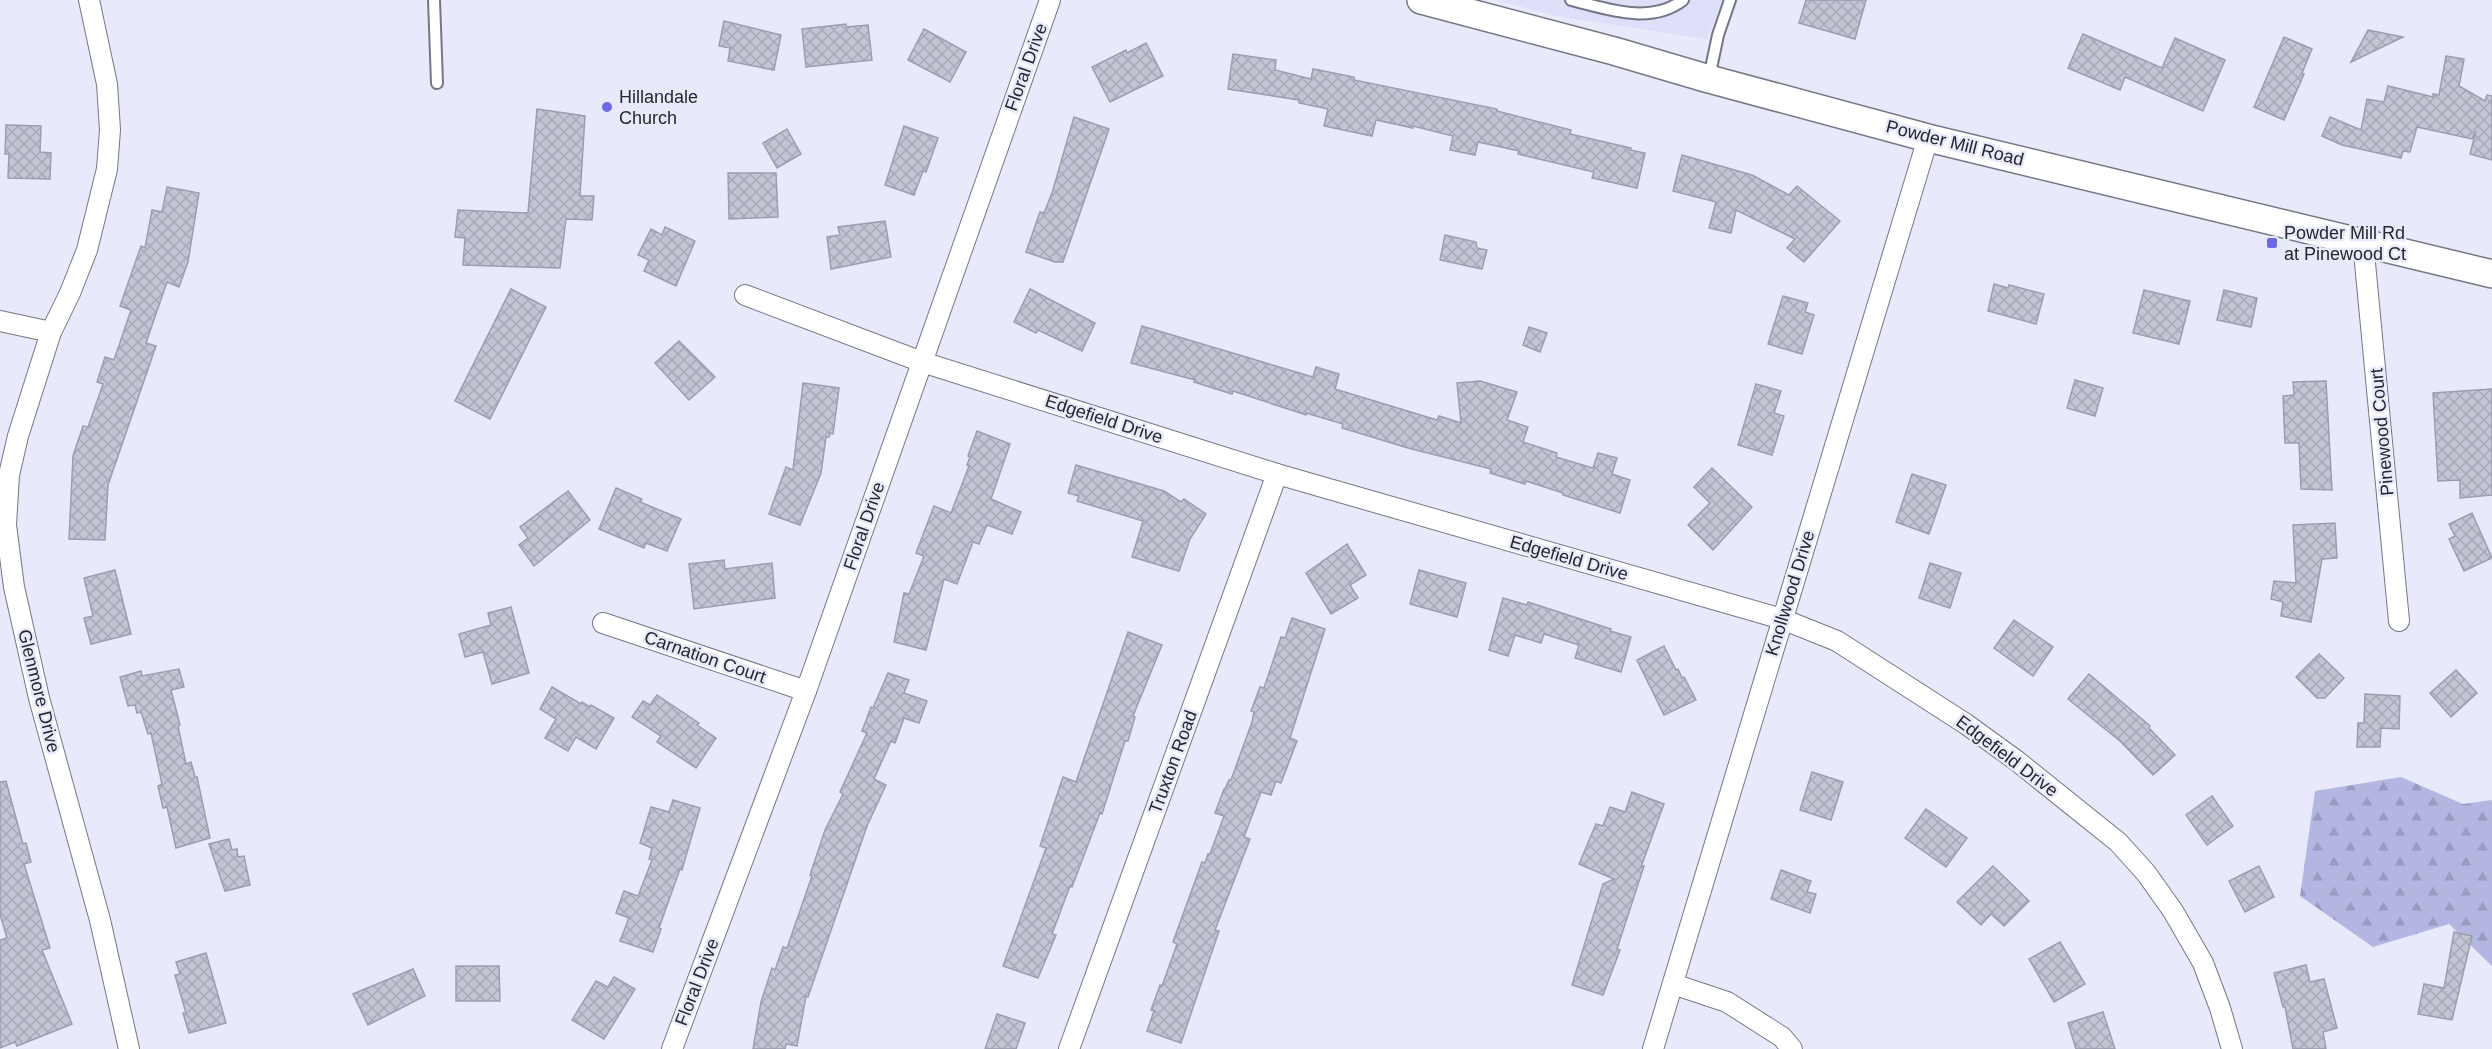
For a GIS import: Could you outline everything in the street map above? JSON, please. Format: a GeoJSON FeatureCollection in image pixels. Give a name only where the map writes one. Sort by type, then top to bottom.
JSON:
{"type":"FeatureCollection","features":[{"type":"Feature","properties":{"kind":"main road","name":"Powder Mill Road"},"geometry":{"type":"LineString","coordinates":[[1421,0],[1928,138],[2492,274]]}},
{"type":"Feature","properties":{"kind":"street","name":"Glenmore Drive"},"geometry":{"type":"LineString","coordinates":[[89,0],[107,84],[110,130],[107,169],[87,250],[51,332],[18,435],[9,475],[6,525],[7,551],[39,698],[100,920],[129,1049]]}},
{"type":"Feature","properties":{"kind":"street","name":"Floral Drive"},"geometry":{"type":"LineString","coordinates":[[672,1049],[806,691],[1050,0]]}},
{"type":"Feature","properties":{"kind":"street","name":"Knollwood Drive"},"geometry":{"type":"LineString","coordinates":[[1653,1049],[1928,138]]}},
{"type":"Feature","properties":{"kind":"street","name":"Pinewood Court"},"geometry":{"type":"LineString","coordinates":[[2363,242],[2399,621]]}},
{"type":"Feature","properties":{"kind":"street","name":"Edgefield Drive"},"geometry":{"type":"LineString","coordinates":[[745,295],[922,362],[1277,474],[1782,620],[1837,640],[1966,724],[2034,774],[2118,842],[2146,873],[2169,904],[2203,963],[2232,1049]]}},
{"type":"Feature","properties":{"kind":"street"},"geometry":{"type":"LineString","coordinates":[[0,321],[51,332]]}},
{"type":"Feature","properties":{"kind":"street","name":"Truxton Road"},"geometry":{"type":"LineString","coordinates":[[1069,1049],[1277,474]]}},
{"type":"Feature","properties":{"kind":"street","name":"Carnation Court"},"geometry":{"type":"LineString","coordinates":[[603,623],[806,691]]}},
{"type":"Feature","properties":{"kind":"street"},"geometry":{"type":"LineString","coordinates":[[1673,984],[1727,1002],[1782,1037],[1792,1049]]}},
{"type":"Feature","properties":{"kind":"lane"},"geometry":{"type":"LineString","coordinates":[[434,0],[437,83]]}},
{"type":"Feature","properties":{"kind":"lane"},"geometry":{"type":"LineString","coordinates":[[1571,0],[1611,10],[1641,13],[1661,12],[1674,8],[1683,0]]}},
{"type":"Feature","properties":{"kind":"lane"},"geometry":{"type":"LineString","coordinates":[[1709,79],[1718,35],[1730,0]]}},
{"type":"Feature","properties":{"kind":"shaded area"},"geometry":{"type":"Polygon","coordinates":[[[1496,0],[1722,0],[1707,39],[1556,16],[1496,0]]]}},
{"type":"Feature","properties":{"kind":"green space"},"geometry":{"type":"Polygon","coordinates":[[[2401,777],[2463,804],[2492,800],[2492,966],[2449,924],[2373,947],[2300,896],[2315,791],[2401,777]]]}},
{"type":"Feature","properties":{"kind":"building"},"geometry":{"type":"Polygon","coordinates":[[[1806,0],[1866,0],[1855,39],[1799,23],[1806,0]]]}},
{"type":"Feature","properties":{"kind":"building"},"geometry":{"type":"Polygon","coordinates":[[[724,21],[781,35],[774,70],[728,61],[730,48],[719,46],[724,21]]]}},
{"type":"Feature","properties":{"kind":"building"},"geometry":{"type":"Polygon","coordinates":[[[846,24],[846,27],[868,25],[872,60],[806,67],[802,29],[846,24]]]}},
{"type":"Feature","properties":{"kind":"building"},"geometry":{"type":"Polygon","coordinates":[[[924,29],[966,52],[950,82],[908,60],[924,29]]]}},
{"type":"Feature","properties":{"kind":"building"},"geometry":{"type":"Polygon","coordinates":[[[2368,30],[2403,37],[2351,62],[2368,30]]]}},
{"type":"Feature","properties":{"kind":"building"},"geometry":{"type":"Polygon","coordinates":[[[2083,34],[2162,68],[2175,38],[2225,60],[2203,111],[2125,77],[2120,90],[2068,68],[2083,34]]]}},
{"type":"Feature","properties":{"kind":"building"},"geometry":{"type":"Polygon","coordinates":[[[2284,37],[2312,49],[2284,120],[2254,107],[2284,37]]]}},
{"type":"Feature","properties":{"kind":"building"},"geometry":{"type":"Polygon","coordinates":[[[1146,43],[1163,76],[1110,102],[1092,67],[1146,43]]]}},
{"type":"Feature","properties":{"kind":"building"},"geometry":{"type":"Polygon","coordinates":[[[1233,54],[1276,60],[1275,70],[1311,79],[1313,69],[1354,77],[1354,80],[1497,109],[1497,111],[1571,130],[1570,134],[1631,148],[1630,150],[1645,153],[1637,188],[1592,178],[1594,172],[1478,142],[1475,155],[1450,150],[1453,136],[1413,126],[1413,128],[1376,120],[1372,136],[1324,126],[1328,109],[1299,103],[1299,100],[1228,89],[1233,54]]]}},
{"type":"Feature","properties":{"kind":"building"},"geometry":{"type":"Polygon","coordinates":[[[2446,56],[2464,59],[2459,86],[2485,101],[2487,95],[2492,96],[2492,160],[2470,154],[2476,131],[2472,139],[2417,127],[2410,152],[2403,151],[2401,158],[2342,145],[2322,136],[2330,117],[2361,130],[2367,99],[2384,102],[2388,86],[2433,97],[2433,94],[2439,95],[2446,56]]]}},
{"type":"Feature","properties":{"kind":"building"},"geometry":{"type":"Polygon","coordinates":[[[537,109],[585,116],[580,196],[594,196],[592,220],[566,219],[560,268],[463,265],[465,238],[455,237],[458,210],[528,213],[537,109]]]}},
{"type":"Feature","properties":{"kind":"building"},"geometry":{"type":"Polygon","coordinates":[[[1074,117],[1109,129],[1063,262],[1055,262],[1026,252],[1040,212],[1044,213],[1052,193],[1074,117]]]}},
{"type":"Feature","properties":{"kind":"building"},"geometry":{"type":"Polygon","coordinates":[[[6,125],[41,126],[40,152],[51,153],[50,179],[8,178],[9,154],[5,154],[6,125]]]}},
{"type":"Feature","properties":{"kind":"building"},"geometry":{"type":"Polygon","coordinates":[[[904,126],[938,138],[926,172],[923,171],[914,195],[885,185],[904,126]]]}},
{"type":"Feature","properties":{"kind":"building"},"geometry":{"type":"Polygon","coordinates":[[[787,129],[801,154],[777,168],[763,143],[787,129]]]}},
{"type":"Feature","properties":{"kind":"building"},"geometry":{"type":"Polygon","coordinates":[[[1682,155],[1752,175],[1789,195],[1797,186],[1840,221],[1804,262],[1787,248],[1795,239],[1736,210],[1731,233],[1709,228],[1716,202],[1673,191],[1682,155]]]}},
{"type":"Feature","properties":{"kind":"building"},"geometry":{"type":"Polygon","coordinates":[[[728,173],[776,173],[778,217],[729,219],[728,173]]]}},
{"type":"Feature","properties":{"kind":"building"},"geometry":{"type":"Polygon","coordinates":[[[167,187],[199,193],[188,262],[179,287],[167,282],[146,343],[156,346],[108,485],[105,540],[69,539],[73,456],[83,426],[88,427],[103,384],[97,382],[105,357],[114,360],[131,310],[120,306],[141,246],[145,248],[152,210],[162,212],[167,187]]]}},
{"type":"Feature","properties":{"kind":"building"},"geometry":{"type":"Polygon","coordinates":[[[885,221],[891,257],[831,269],[827,237],[840,235],[838,227],[885,221]]]}},
{"type":"Feature","properties":{"kind":"building"},"geometry":{"type":"Polygon","coordinates":[[[665,227],[695,241],[676,286],[644,271],[649,260],[638,255],[651,229],[662,235],[665,227]]]}},
{"type":"Feature","properties":{"kind":"building"},"geometry":{"type":"Polygon","coordinates":[[[1445,235],[1476,242],[1477,248],[1487,250],[1482,269],[1440,260],[1445,235]]]}},
{"type":"Feature","properties":{"kind":"building"},"geometry":{"type":"Polygon","coordinates":[[[1994,284],[2008,288],[2009,285],[2044,294],[2036,324],[1988,311],[1994,284]]]}},
{"type":"Feature","properties":{"kind":"building"},"geometry":{"type":"Polygon","coordinates":[[[511,289],[546,307],[490,419],[455,401],[511,289]]]}},
{"type":"Feature","properties":{"kind":"building"},"geometry":{"type":"Polygon","coordinates":[[[1030,289],[1095,323],[1082,351],[1038,330],[1036,333],[1014,322],[1030,289]]]}},
{"type":"Feature","properties":{"kind":"building"},"geometry":{"type":"Polygon","coordinates":[[[2144,290],[2190,301],[2179,344],[2133,333],[2144,290]]]}},
{"type":"Feature","properties":{"kind":"building"},"geometry":{"type":"Polygon","coordinates":[[[2224,290],[2257,298],[2251,327],[2217,320],[2224,290]]]}},
{"type":"Feature","properties":{"kind":"building"},"geometry":{"type":"Polygon","coordinates":[[[1783,296],[1808,303],[1805,312],[1814,315],[1802,354],[1768,344],[1783,296]]]}},
{"type":"Feature","properties":{"kind":"building"},"geometry":{"type":"Polygon","coordinates":[[[1142,326],[1313,377],[1316,367],[1339,374],[1335,389],[1437,420],[1439,416],[1461,423],[1457,383],[1480,381],[1517,392],[1507,420],[1528,427],[1523,442],[1557,453],[1556,457],[1593,468],[1598,453],[1617,458],[1612,474],[1630,480],[1620,513],[1526,481],[1525,484],[1490,473],[1491,469],[1408,448],[1342,428],[1343,424],[1306,413],[1306,415],[1233,391],[1232,394],[1194,382],[1195,380],[1131,363],[1142,326]]]}},
{"type":"Feature","properties":{"kind":"building"},"geometry":{"type":"Polygon","coordinates":[[[1529,327],[1547,333],[1540,352],[1523,345],[1529,327]]]}},
{"type":"Feature","properties":{"kind":"building"},"geometry":{"type":"Polygon","coordinates":[[[679,341],[715,377],[689,400],[655,363],[679,341]]]}},
{"type":"Feature","properties":{"kind":"building"},"geometry":{"type":"Polygon","coordinates":[[[2075,380],[2103,388],[2095,416],[2067,408],[2075,380]]]}},
{"type":"Feature","properties":{"kind":"building"},"geometry":{"type":"Polygon","coordinates":[[[2326,381],[2332,490],[2301,489],[2299,443],[2285,443],[2283,396],[2294,395],[2293,382],[2326,381]]]}},
{"type":"Feature","properties":{"kind":"building"},"geometry":{"type":"Polygon","coordinates":[[[803,383],[839,388],[833,434],[830,433],[829,437],[826,437],[821,473],[800,525],[769,514],[786,467],[793,470],[803,383]]]}},
{"type":"Feature","properties":{"kind":"building"},"geometry":{"type":"Polygon","coordinates":[[[1756,384],[1781,391],[1774,413],[1784,416],[1772,455],[1738,445],[1756,384]]]}},
{"type":"Feature","properties":{"kind":"building"},"geometry":{"type":"Polygon","coordinates":[[[2492,389],[2492,495],[2460,498],[2460,480],[2438,481],[2433,393],[2492,389]]]}},
{"type":"Feature","properties":{"kind":"building"},"geometry":{"type":"Polygon","coordinates":[[[977,431],[1010,444],[991,499],[1021,512],[1012,534],[987,525],[979,544],[973,542],[957,584],[944,579],[926,650],[894,642],[904,593],[909,594],[924,556],[916,553],[934,506],[951,513],[969,466],[967,465],[970,457],[968,456],[977,431]]]}},
{"type":"Feature","properties":{"kind":"building"},"geometry":{"type":"Polygon","coordinates":[[[1076,465],[1164,491],[1181,502],[1184,499],[1206,514],[1190,539],[1179,571],[1132,557],[1143,521],[1077,501],[1079,496],[1068,493],[1076,465]]]}},
{"type":"Feature","properties":{"kind":"building"},"geometry":{"type":"Polygon","coordinates":[[[1712,468],[1752,507],[1713,550],[1688,525],[1710,503],[1694,487],[1712,468]]]}},
{"type":"Feature","properties":{"kind":"building"},"geometry":{"type":"Polygon","coordinates":[[[1912,474],[1946,485],[1929,534],[1896,522],[1912,474]]]}},
{"type":"Feature","properties":{"kind":"building"},"geometry":{"type":"Polygon","coordinates":[[[616,488],[642,499],[640,502],[681,519],[667,551],[646,543],[644,548],[599,529],[616,488]]]}},
{"type":"Feature","properties":{"kind":"building"},"geometry":{"type":"Polygon","coordinates":[[[568,491],[590,520],[534,566],[519,545],[528,538],[520,527],[568,491]]]}},
{"type":"Feature","properties":{"kind":"building"},"geometry":{"type":"Polygon","coordinates":[[[2472,513],[2492,558],[2464,571],[2449,539],[2455,536],[2449,524],[2472,513]]]}},
{"type":"Feature","properties":{"kind":"building"},"geometry":{"type":"Polygon","coordinates":[[[2335,523],[2337,558],[2322,559],[2311,622],[2281,616],[2283,602],[2271,599],[2274,581],[2296,583],[2293,525],[2335,523]]]}},
{"type":"Feature","properties":{"kind":"building"},"geometry":{"type":"Polygon","coordinates":[[[1347,544],[1366,575],[1350,585],[1358,598],[1331,614],[1306,573],[1347,544]]]}},
{"type":"Feature","properties":{"kind":"building"},"geometry":{"type":"Polygon","coordinates":[[[724,560],[725,569],[772,563],[775,598],[694,609],[689,564],[724,560]]]}},
{"type":"Feature","properties":{"kind":"building"},"geometry":{"type":"Polygon","coordinates":[[[1930,563],[1961,573],[1950,608],[1919,598],[1930,563]]]}},
{"type":"Feature","properties":{"kind":"building"},"geometry":{"type":"Polygon","coordinates":[[[115,570],[131,634],[91,644],[84,618],[93,616],[84,578],[115,570]]]}},
{"type":"Feature","properties":{"kind":"building"},"geometry":{"type":"Polygon","coordinates":[[[1419,570],[1466,583],[1457,617],[1410,604],[1419,570]]]}},
{"type":"Feature","properties":{"kind":"building"},"geometry":{"type":"Polygon","coordinates":[[[1503,598],[1527,605],[1528,602],[1631,637],[1621,672],[1575,658],[1579,645],[1544,634],[1541,643],[1515,635],[1508,656],[1489,650],[1503,598]]]}},
{"type":"Feature","properties":{"kind":"building"},"geometry":{"type":"Polygon","coordinates":[[[511,607],[529,673],[492,684],[483,652],[465,657],[459,634],[491,625],[488,613],[511,607]]]}},
{"type":"Feature","properties":{"kind":"building"},"geometry":{"type":"Polygon","coordinates":[[[1292,618],[1325,629],[1290,738],[1297,741],[1281,783],[1276,781],[1271,795],[1261,792],[1244,837],[1250,839],[1215,930],[1219,931],[1181,1043],[1147,1031],[1154,1011],[1151,1010],[1177,944],[1173,942],[1202,862],[1205,863],[1210,854],[1224,816],[1215,813],[1224,789],[1231,780],[1252,722],[1254,712],[1251,711],[1260,687],[1264,688],[1281,637],[1285,638],[1292,618]]]}},
{"type":"Feature","properties":{"kind":"building"},"geometry":{"type":"Polygon","coordinates":[[[2014,620],[2053,647],[2033,676],[1994,648],[2014,620]]]}},
{"type":"Feature","properties":{"kind":"building"},"geometry":{"type":"Polygon","coordinates":[[[1128,632],[1162,645],[1133,716],[1135,717],[1128,741],[1125,741],[1102,814],[1100,813],[1072,887],[1070,886],[1052,934],[1056,935],[1038,978],[1003,966],[1046,848],[1040,846],[1063,777],[1076,782],[1128,632]]]}},
{"type":"Feature","properties":{"kind":"building"},"geometry":{"type":"Polygon","coordinates":[[[1664,646],[1676,670],[1678,669],[1682,678],[1684,677],[1696,700],[1664,715],[1637,660],[1664,646]]]}},
{"type":"Feature","properties":{"kind":"building"},"geometry":{"type":"Polygon","coordinates":[[[2319,654],[2344,678],[2325,698],[2317,698],[2296,677],[2319,654]]]}},
{"type":"Feature","properties":{"kind":"building"},"geometry":{"type":"Polygon","coordinates":[[[179,669],[184,687],[171,690],[180,725],[178,726],[186,764],[191,762],[195,777],[197,777],[210,838],[176,848],[167,807],[163,808],[158,786],[162,784],[151,733],[148,734],[141,712],[137,713],[135,705],[128,706],[120,677],[141,671],[142,676],[179,669]]]}},
{"type":"Feature","properties":{"kind":"building"},"geometry":{"type":"Polygon","coordinates":[[[2456,670],[2477,693],[2451,717],[2430,693],[2456,670]]]}},
{"type":"Feature","properties":{"kind":"building"},"geometry":{"type":"Polygon","coordinates":[[[888,673],[909,680],[904,693],[927,701],[919,723],[904,718],[895,743],[891,741],[874,779],[886,785],[867,826],[808,997],[806,996],[797,1046],[786,1044],[785,1049],[753,1049],[761,1002],[772,968],[775,970],[783,947],[787,948],[825,830],[843,794],[840,792],[867,733],[862,731],[888,673]]]}},
{"type":"Feature","properties":{"kind":"building"},"geometry":{"type":"Polygon","coordinates":[[[2089,674],[2150,726],[2149,728],[2175,755],[2153,775],[2121,742],[2068,699],[2089,674]]]}},
{"type":"Feature","properties":{"kind":"building"},"geometry":{"type":"Polygon","coordinates":[[[552,687],[581,704],[582,702],[590,707],[591,705],[614,718],[596,749],[576,737],[568,751],[545,738],[556,719],[540,709],[552,687]]]}},
{"type":"Feature","properties":{"kind":"building"},"geometry":{"type":"Polygon","coordinates":[[[2365,694],[2400,696],[2399,729],[2381,728],[2380,747],[2357,747],[2358,723],[2364,723],[2365,694]]]}},
{"type":"Feature","properties":{"kind":"building"},"geometry":{"type":"Polygon","coordinates":[[[657,695],[699,723],[697,725],[716,738],[696,768],[657,742],[661,736],[632,717],[643,701],[650,705],[657,695]]]}},
{"type":"Feature","properties":{"kind":"building"},"geometry":{"type":"Polygon","coordinates":[[[1812,772],[1843,782],[1831,820],[1800,810],[1812,772]]]}},
{"type":"Feature","properties":{"kind":"building"},"geometry":{"type":"Polygon","coordinates":[[[6,781],[23,844],[26,843],[31,862],[24,864],[50,948],[42,950],[72,1024],[17,1046],[15,1042],[0,1048],[0,940],[7,938],[0,914],[0,782],[6,781]]]}},
{"type":"Feature","properties":{"kind":"building"},"geometry":{"type":"Polygon","coordinates":[[[1632,792],[1664,804],[1641,867],[1644,866],[1617,949],[1620,950],[1603,995],[1572,985],[1603,884],[1614,879],[1579,864],[1596,824],[1603,826],[1610,807],[1625,812],[1632,792]]]}},
{"type":"Feature","properties":{"kind":"building"},"geometry":{"type":"Polygon","coordinates":[[[2212,796],[2233,826],[2207,845],[2186,815],[2212,796]]]}},
{"type":"Feature","properties":{"kind":"building"},"geometry":{"type":"Polygon","coordinates":[[[673,800],[700,808],[682,870],[680,869],[659,928],[661,929],[653,952],[620,941],[629,918],[616,913],[624,891],[638,896],[652,860],[649,859],[652,848],[640,843],[651,807],[669,812],[673,800]]]}},
{"type":"Feature","properties":{"kind":"building"},"geometry":{"type":"Polygon","coordinates":[[[1926,809],[1967,838],[1946,867],[1905,838],[1926,809]]]}},
{"type":"Feature","properties":{"kind":"building"},"geometry":{"type":"Polygon","coordinates":[[[229,839],[232,850],[237,849],[238,857],[244,856],[250,885],[225,891],[209,844],[229,839]]]}},
{"type":"Feature","properties":{"kind":"building"},"geometry":{"type":"Polygon","coordinates":[[[1993,866],[2029,901],[2004,926],[1991,914],[1981,925],[1957,902],[1993,866]]]}},
{"type":"Feature","properties":{"kind":"building"},"geometry":{"type":"Polygon","coordinates":[[[2259,866],[2274,897],[2245,912],[2229,881],[2259,866]]]}},
{"type":"Feature","properties":{"kind":"building"},"geometry":{"type":"Polygon","coordinates":[[[1781,870],[1811,881],[1807,892],[1816,894],[1810,913],[1771,899],[1781,870]]]}},
{"type":"Feature","properties":{"kind":"building"},"geometry":{"type":"Polygon","coordinates":[[[2454,932],[2472,936],[2452,1020],[2418,1014],[2424,984],[2444,988],[2454,932]]]}},
{"type":"Feature","properties":{"kind":"building"},"geometry":{"type":"Polygon","coordinates":[[[2060,942],[2085,984],[2054,1002],[2029,959],[2060,942]]]}},
{"type":"Feature","properties":{"kind":"building"},"geometry":{"type":"Polygon","coordinates":[[[206,953],[226,1023],[189,1033],[175,975],[180,974],[176,962],[206,953]]]}},
{"type":"Feature","properties":{"kind":"building"},"geometry":{"type":"Polygon","coordinates":[[[2306,965],[2310,982],[2324,979],[2337,1028],[2323,1032],[2326,1049],[2293,1049],[2285,1007],[2283,1007],[2274,973],[2306,965]]]}},
{"type":"Feature","properties":{"kind":"building"},"geometry":{"type":"Polygon","coordinates":[[[456,966],[499,966],[500,1001],[456,1001],[456,966]]]}},
{"type":"Feature","properties":{"kind":"building"},"geometry":{"type":"Polygon","coordinates":[[[413,969],[425,996],[368,1025],[353,994],[413,969]]]}},
{"type":"Feature","properties":{"kind":"building"},"geometry":{"type":"Polygon","coordinates":[[[614,977],[635,989],[604,1039],[572,1020],[596,981],[608,987],[614,977]]]}},
{"type":"Feature","properties":{"kind":"building"},"geometry":{"type":"Polygon","coordinates":[[[2103,1012],[2115,1049],[2076,1049],[2068,1023],[2103,1012]]]}},
{"type":"Feature","properties":{"kind":"building"},"geometry":{"type":"Polygon","coordinates":[[[997,1014],[1025,1023],[1016,1049],[985,1049],[997,1014]]]}},
{"type":"Feature","properties":{"kind":"place","name":"Hillandale Church"},"geometry":{"type":"Point","coordinates":[607,107]}},
{"type":"Feature","properties":{"kind":"place","name":"Powder Mill Rd at Pinewood Ct"},"geometry":{"type":"Point","coordinates":[2272,243]}}]}
